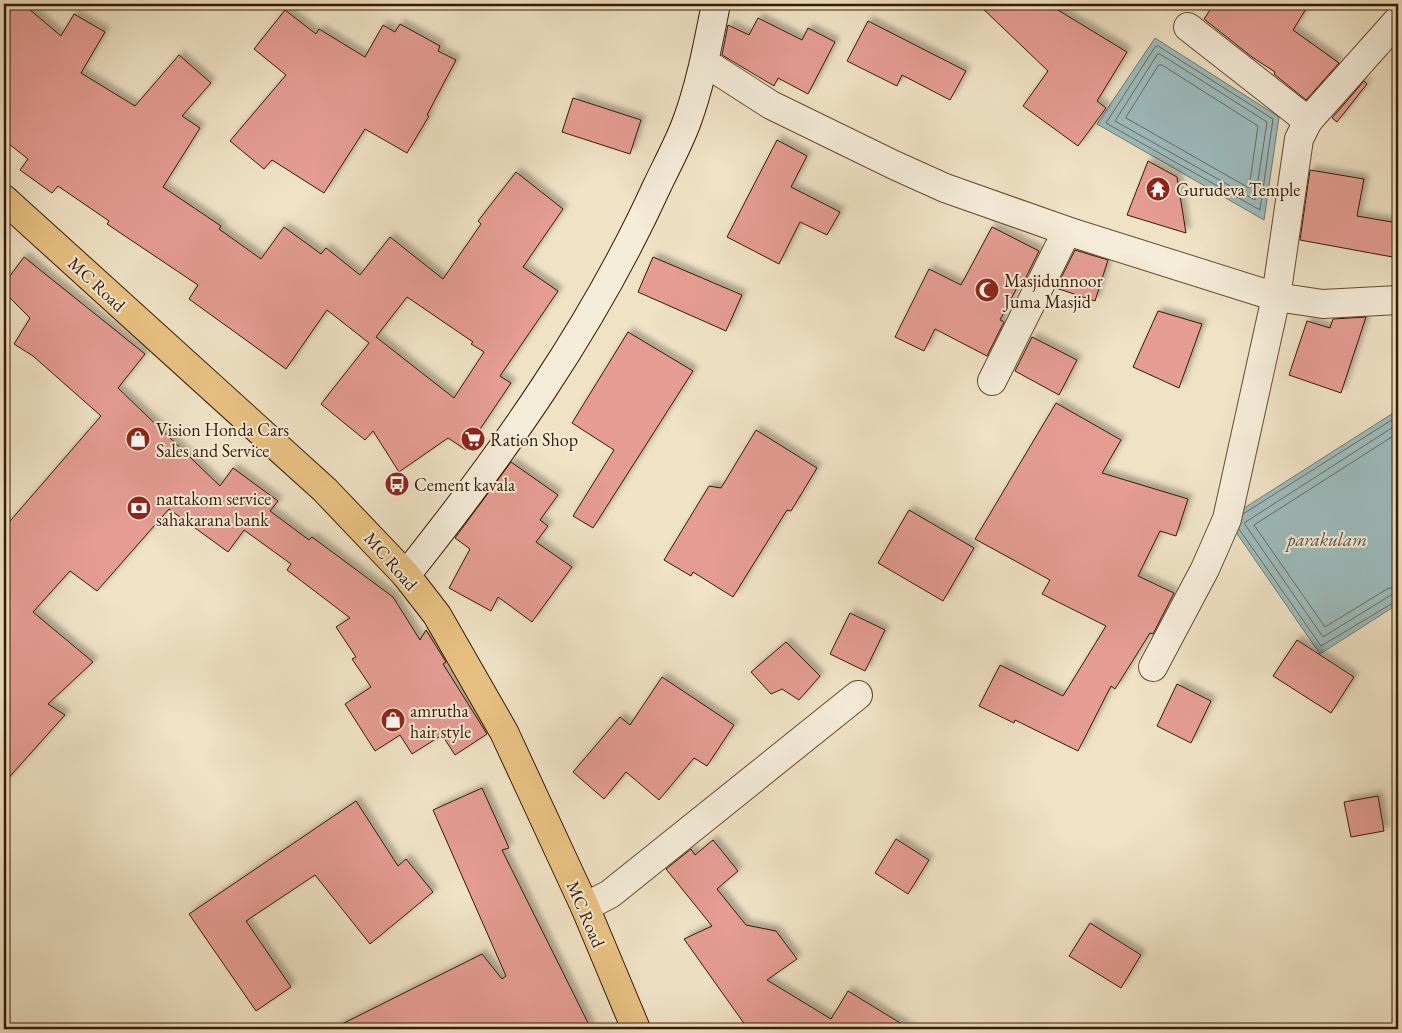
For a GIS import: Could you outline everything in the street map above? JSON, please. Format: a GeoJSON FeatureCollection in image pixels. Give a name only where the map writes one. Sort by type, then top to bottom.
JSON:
{"type":"FeatureCollection","features":[{"type":"Feature","properties":{"kind":"highway","name":"MC Road"},"geometry":{"type":"LineString","coordinates":[[4,199],[325,490],[406,575],[437,615],[504,732],[585,907],[636,1029]]}},
{"type":"Feature","properties":{"kind":"street"},"geometry":{"type":"LineString","coordinates":[[406,575],[470,496],[581,330],[639,226],[687,122],[704,65],[716,4]]}},
{"type":"Feature","properties":{"kind":"street"},"geometry":{"type":"LineString","coordinates":[[1153,667],[1205,569],[1226,519],[1276,297],[1299,140],[1308,121],[1398,20]]}},
{"type":"Feature","properties":{"kind":"street"},"geometry":{"type":"LineString","coordinates":[[1188,27],[1308,121]]}},
{"type":"Feature","properties":{"kind":"street"},"geometry":{"type":"LineString","coordinates":[[704,65],[715,69],[771,105],[902,169],[945,188],[1067,230],[1276,297],[1323,304],[1398,300]]}},
{"type":"Feature","properties":{"kind":"street"},"geometry":{"type":"LineString","coordinates":[[992,381],[1067,230]]}},
{"type":"Feature","properties":{"kind":"street"},"geometry":{"type":"LineString","coordinates":[[585,907],[610,894],[858,695]]}},
{"type":"Feature","properties":{"kind":"water"},"geometry":{"type":"Polygon","coordinates":[[[1155,38],[1279,117],[1264,220],[1097,124],[1155,38]]]}},
{"type":"Feature","properties":{"kind":"water","name":"parakulam"},"geometry":{"type":"Polygon","coordinates":[[[1398,410],[1398,604],[1320,654],[1227,519],[1398,410]]]}},
{"type":"Feature","properties":{"kind":"building"},"geometry":{"type":"Polygon","coordinates":[[[4,4],[23,4],[61,36],[74,14],[105,32],[81,73],[135,106],[179,55],[211,83],[182,116],[200,128],[163,187],[221,226],[219,229],[261,259],[284,227],[321,254],[326,248],[360,275],[390,237],[443,279],[481,224],[478,221],[516,172],[563,209],[523,267],[558,291],[500,376],[511,383],[466,450],[448,438],[399,472],[373,431],[365,440],[321,404],[369,343],[327,310],[286,369],[189,299],[198,285],[107,224],[109,221],[58,186],[52,193],[20,170],[28,159],[4,140],[4,4]],[[407,297],[376,337],[454,398],[484,352],[471,344],[473,342],[407,297]]]}},
{"type":"Feature","properties":{"kind":"building"},"geometry":{"type":"Polygon","coordinates":[[[978,4],[1048,4],[1127,52],[1097,101],[1106,108],[1078,146],[1023,106],[1048,71],[978,4]]]}},
{"type":"Feature","properties":{"kind":"building"},"geometry":{"type":"Polygon","coordinates":[[[1214,4],[1309,4],[1293,30],[1339,63],[1306,100],[1274,74],[1275,72],[1252,57],[1204,19],[1214,4]]]}},
{"type":"Feature","properties":{"kind":"building"},"geometry":{"type":"Polygon","coordinates":[[[285,10],[316,34],[319,29],[365,57],[383,25],[395,32],[400,24],[440,46],[438,51],[456,60],[427,115],[429,116],[407,153],[365,129],[324,193],[272,160],[264,169],[230,141],[286,75],[254,49],[285,10]]]}},
{"type":"Feature","properties":{"kind":"building"},"geometry":{"type":"Polygon","coordinates":[[[758,18],[802,40],[808,28],[835,42],[808,94],[778,78],[774,86],[722,55],[728,25],[749,35],[758,18]]]}},
{"type":"Feature","properties":{"kind":"building"},"geometry":{"type":"Polygon","coordinates":[[[868,21],[966,71],[950,100],[902,75],[897,86],[847,61],[868,21]]]}},
{"type":"Feature","properties":{"kind":"building"},"geometry":{"type":"Polygon","coordinates":[[[1364,81],[1367,84],[1337,122],[1332,118],[1364,81]]]}},
{"type":"Feature","properties":{"kind":"building"},"geometry":{"type":"Polygon","coordinates":[[[573,98],[641,120],[630,154],[562,132],[573,98]]]}},
{"type":"Feature","properties":{"kind":"building"},"geometry":{"type":"Polygon","coordinates":[[[777,140],[807,156],[791,187],[840,212],[827,235],[800,222],[779,264],[727,237],[777,140]]]}},
{"type":"Feature","properties":{"kind":"building","name":"Gurudeva Temple"},"geometry":{"type":"Polygon","coordinates":[[[1148,161],[1177,177],[1186,233],[1127,215],[1148,161]]]}},
{"type":"Feature","properties":{"kind":"building"},"geometry":{"type":"Polygon","coordinates":[[[1310,170],[1364,179],[1357,216],[1398,223],[1398,258],[1300,240],[1310,170]]]}},
{"type":"Feature","properties":{"kind":"building","name":"Masjidunnoor Juma Masjid"},"geometry":{"type":"Polygon","coordinates":[[[992,227],[1039,251],[1025,279],[1022,278],[1000,320],[1004,322],[987,356],[935,329],[924,351],[895,337],[929,269],[961,285],[992,227]]]}},
{"type":"Feature","properties":{"kind":"building"},"geometry":{"type":"Polygon","coordinates":[[[1075,250],[1108,260],[1095,301],[1056,288],[1075,250]]]}},
{"type":"Feature","properties":{"kind":"building"},"geometry":{"type":"Polygon","coordinates":[[[24,257],[145,354],[118,388],[220,486],[233,468],[278,501],[270,511],[309,540],[312,537],[393,597],[420,640],[426,630],[446,662],[443,664],[487,734],[455,755],[442,735],[412,754],[400,735],[375,751],[345,704],[371,687],[352,659],[356,657],[336,627],[350,618],[287,570],[291,564],[244,530],[228,552],[169,509],[97,591],[70,571],[33,612],[93,662],[48,704],[65,715],[4,783],[4,528],[101,416],[33,356],[14,344],[30,318],[4,292],[4,284],[24,257]]]}},
{"type":"Feature","properties":{"kind":"building"},"geometry":{"type":"Polygon","coordinates":[[[653,257],[742,295],[726,331],[638,292],[653,257]]]}},
{"type":"Feature","properties":{"kind":"building"},"geometry":{"type":"Polygon","coordinates":[[[1158,311],[1202,324],[1179,388],[1133,367],[1158,311]]]}},
{"type":"Feature","properties":{"kind":"building"},"geometry":{"type":"Polygon","coordinates":[[[1366,317],[1341,393],[1289,375],[1307,321],[1330,328],[1333,319],[1366,317]]]}},
{"type":"Feature","properties":{"kind":"building"},"geometry":{"type":"Polygon","coordinates":[[[628,332],[693,371],[593,528],[573,516],[614,450],[572,423],[628,332]]]}},
{"type":"Feature","properties":{"kind":"building"},"geometry":{"type":"Polygon","coordinates":[[[1032,337],[1077,360],[1059,395],[1015,371],[1032,337]]]}},
{"type":"Feature","properties":{"kind":"building"},"geometry":{"type":"Polygon","coordinates":[[[1056,403],[1121,440],[1102,473],[1188,499],[1176,536],[1160,531],[1138,576],[1174,593],[1153,634],[1150,633],[1115,689],[1111,686],[1078,751],[1015,720],[1014,723],[979,706],[1000,665],[1063,696],[1106,626],[1042,594],[1050,580],[975,539],[1056,403]]]}},
{"type":"Feature","properties":{"kind":"building"},"geometry":{"type":"Polygon","coordinates":[[[756,430],[817,468],[791,511],[787,510],[733,597],[693,572],[691,576],[664,560],[709,486],[721,488],[756,430]]]}},
{"type":"Feature","properties":{"kind":"building"},"geometry":{"type":"Polygon","coordinates":[[[511,462],[558,495],[540,520],[548,526],[536,542],[572,567],[532,622],[498,597],[491,611],[449,588],[470,549],[455,538],[511,462]]]}},
{"type":"Feature","properties":{"kind":"building"},"geometry":{"type":"Polygon","coordinates":[[[909,510],[974,548],[943,601],[878,563],[909,510]]]}},
{"type":"Feature","properties":{"kind":"building"},"geometry":{"type":"Polygon","coordinates":[[[850,613],[885,630],[865,671],[830,654],[850,613]]]}},
{"type":"Feature","properties":{"kind":"building"},"geometry":{"type":"Polygon","coordinates":[[[1297,640],[1354,677],[1331,713],[1273,676],[1297,640]]]}},
{"type":"Feature","properties":{"kind":"building"},"geometry":{"type":"Polygon","coordinates":[[[786,642],[820,676],[799,700],[782,689],[771,694],[751,672],[786,642]]]}},
{"type":"Feature","properties":{"kind":"building"},"geometry":{"type":"Polygon","coordinates":[[[662,677],[734,725],[707,766],[694,758],[659,800],[626,772],[604,799],[573,772],[620,717],[630,725],[662,677]]]}},
{"type":"Feature","properties":{"kind":"building"},"geometry":{"type":"Polygon","coordinates":[[[1177,684],[1211,701],[1191,743],[1157,726],[1177,684]]]}},
{"type":"Feature","properties":{"kind":"building"},"geometry":{"type":"Polygon","coordinates":[[[482,788],[509,848],[502,850],[591,1029],[332,1029],[482,954],[502,979],[506,976],[433,810],[482,788]]]}},
{"type":"Feature","properties":{"kind":"building"},"geometry":{"type":"Polygon","coordinates":[[[1378,796],[1384,831],[1351,837],[1344,802],[1378,796]]]}},
{"type":"Feature","properties":{"kind":"building"},"geometry":{"type":"Polygon","coordinates":[[[356,801],[398,866],[406,859],[433,892],[370,944],[315,875],[246,921],[291,987],[256,1011],[189,914],[356,801]]]}},
{"type":"Feature","properties":{"kind":"building"},"geometry":{"type":"Polygon","coordinates":[[[896,839],[929,860],[908,894],[875,873],[896,839]]]}},
{"type":"Feature","properties":{"kind":"building"},"geometry":{"type":"Polygon","coordinates":[[[713,840],[738,871],[717,889],[746,925],[776,931],[797,959],[767,980],[831,1019],[848,991],[910,1029],[748,1029],[684,939],[712,926],[666,869],[691,849],[695,855],[713,840]]]}},
{"type":"Feature","properties":{"kind":"building"},"geometry":{"type":"Polygon","coordinates":[[[1090,923],[1141,955],[1121,988],[1069,956],[1090,923]]]}},
{"type":"Feature","properties":{"kind":"place","name":"Gurudeva Temple"},"geometry":{"type":"Point","coordinates":[1158,189]}},
{"type":"Feature","properties":{"kind":"place","name":"Masjidunnoor Juma Masjid"},"geometry":{"type":"Point","coordinates":[987,290]}},
{"type":"Feature","properties":{"kind":"place","name":"Vision Honda Cars Sales and Service"},"geometry":{"type":"Point","coordinates":[138,439]}},
{"type":"Feature","properties":{"kind":"place","name":"Ration Shop"},"geometry":{"type":"Point","coordinates":[473,439]}},
{"type":"Feature","properties":{"kind":"place","name":"Cement kavala"},"geometry":{"type":"Point","coordinates":[397,484]}},
{"type":"Feature","properties":{"kind":"place","name":"nattakom service sahakarana bank"},"geometry":{"type":"Point","coordinates":[139,508]}},
{"type":"Feature","properties":{"kind":"place","name":"amrutha hair style"},"geometry":{"type":"Point","coordinates":[393,720]}}]}
